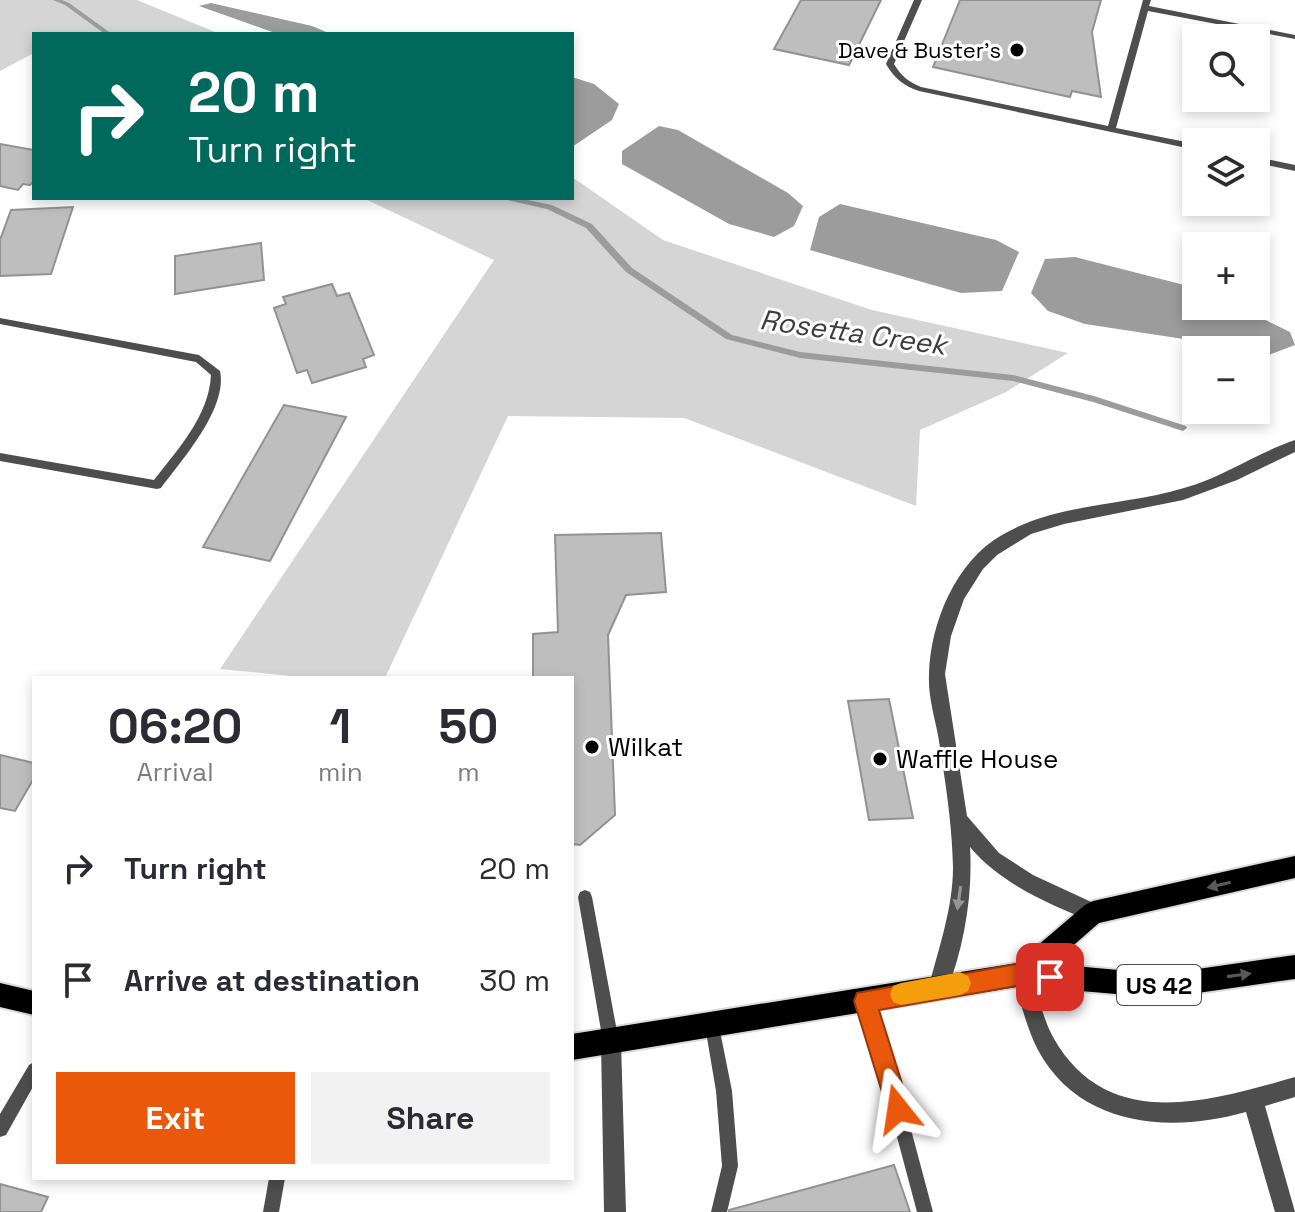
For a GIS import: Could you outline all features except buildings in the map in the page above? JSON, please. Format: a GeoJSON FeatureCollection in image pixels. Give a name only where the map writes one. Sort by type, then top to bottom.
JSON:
{"type":"FeatureCollection","features":[{"type":"Feature","properties":{"kind":"main road"},"geometry":{"type":"LineString","coordinates":[[1022,974],[1093,913],[1295,867]]}},
{"type":"Feature","properties":{"kind":"main road","name":"US 42"},"geometry":{"type":"LineString","coordinates":[[574,1047],[1022,974],[1163,986],[1295,967]]}},
{"type":"Feature","properties":{"kind":"main road"},"geometry":{"type":"LineString","coordinates":[[0,995],[32,1003]]}},
{"type":"Feature","properties":{"kind":"street"},"geometry":{"type":"LineString","coordinates":[[939,986],[956,915],[962,872],[959,820],[937,678],[941,640],[951,609],[966,581],[985,556],[1006,540],[1036,526],[1167,499],[1224,481],[1295,446]]}},
{"type":"Feature","properties":{"kind":"street"},"geometry":{"type":"LineString","coordinates":[[959,820],[992,859],[1026,881],[1093,913]]}},
{"type":"Feature","properties":{"kind":"street"},"geometry":{"type":"LineString","coordinates":[[1022,974],[1046,1044],[1070,1078],[1096,1096],[1138,1109],[1181,1114],[1295,1087]]}},
{"type":"Feature","properties":{"kind":"street"},"geometry":{"type":"LineString","coordinates":[[611,1042],[615,1212]]}},
{"type":"Feature","properties":{"kind":"street"},"geometry":{"type":"LineString","coordinates":[[1253,1099],[1286,1212]]}},
{"type":"Feature","properties":{"kind":"lane"},"geometry":{"type":"LineString","coordinates":[[918,0],[890,64],[905,83],[919,89],[1182,144]]}},
{"type":"Feature","properties":{"kind":"lane"},"geometry":{"type":"LineString","coordinates":[[1111,130],[1146,4],[1295,37]]}},
{"type":"Feature","properties":{"kind":"lane"},"geometry":{"type":"LineString","coordinates":[[1270,163],[1295,168]]}},
{"type":"Feature","properties":{"kind":"lane"},"geometry":{"type":"LineString","coordinates":[[0,321],[199,359],[216,374],[218,388],[205,414],[157,485],[0,457]]}},
{"type":"Feature","properties":{"kind":"lane"},"geometry":{"type":"LineString","coordinates":[[585,897],[611,1042]]}},
{"type":"Feature","properties":{"kind":"lane"},"geometry":{"type":"LineString","coordinates":[[865,1001],[885,1062],[925,1212]]}},
{"type":"Feature","properties":{"kind":"lane"},"geometry":{"type":"LineString","coordinates":[[712,1026],[724,1091],[730,1166],[719,1212]]}},
{"type":"Feature","properties":{"kind":"lane"},"geometry":{"type":"LineString","coordinates":[[0,1129],[32,1073]]}},
{"type":"Feature","properties":{"kind":"lane"},"geometry":{"type":"LineString","coordinates":[[271,1212],[277,1180]]}},
{"type":"Feature","properties":{"kind":"shaded area"},"geometry":{"type":"Polygon","coordinates":[[[0,0],[137,0],[215,32],[32,32],[32,54],[0,71],[0,0]]]}},
{"type":"Feature","properties":{"kind":"shaded area"},"geometry":{"type":"Polygon","coordinates":[[[211,3],[326,32],[272,32],[199,6],[211,3]]]}},
{"type":"Feature","properties":{"kind":"shaded area"},"geometry":{"type":"Polygon","coordinates":[[[574,78],[594,84],[619,104],[612,120],[574,146],[574,78]]]}},
{"type":"Feature","properties":{"kind":"shaded area"},"geometry":{"type":"Polygon","coordinates":[[[659,126],[678,130],[788,193],[803,206],[794,226],[774,237],[729,224],[622,164],[622,151],[659,126]]]}},
{"type":"Feature","properties":{"kind":"shaded area"},"geometry":{"type":"Polygon","coordinates":[[[574,178],[663,240],[872,310],[1068,353],[1006,392],[920,430],[916,506],[684,418],[508,416],[386,676],[291,676],[220,669],[494,260],[367,200],[574,200],[574,178]]]}},
{"type":"Feature","properties":{"kind":"shaded area"},"geometry":{"type":"Polygon","coordinates":[[[840,204],[996,240],[1019,252],[1002,291],[961,293],[810,250],[819,217],[840,204]]]}},
{"type":"Feature","properties":{"kind":"shaded area"},"geometry":{"type":"Polygon","coordinates":[[[1075,257],[1182,284],[1182,320],[1266,320],[1290,332],[1295,345],[1270,354],[1270,336],[1182,336],[1182,339],[1085,324],[1048,311],[1031,293],[1045,259],[1075,257]]]}},
{"type":"Feature","properties":{"kind":"waterway","name":"Rosetta Creek"},"geometry":{"type":"LineString","coordinates":[[56,0],[67,4],[106,32]]}},
{"type":"Feature","properties":{"kind":"waterway","name":"Rosetta Creek"},"geometry":{"type":"LineString","coordinates":[[516,200],[549,207],[589,226],[629,270],[729,337],[800,355],[1013,378],[1094,399],[1183,428]]}},
{"type":"Feature","properties":{"kind":"slow traffic"},"geometry":{"type":"LineString","coordinates":[[901,994],[960,983]]}},
{"type":"Feature","properties":{"kind":"place","name":"Dave & Buster's"},"geometry":{"type":"Point","coordinates":[1017,50]}},
{"type":"Feature","properties":{"kind":"place","name":"Wilkat"},"geometry":{"type":"Point","coordinates":[592,747]}},
{"type":"Feature","properties":{"kind":"place","name":"Waffle House"},"geometry":{"type":"Point","coordinates":[880,759]}},
{"type":"Feature","properties":{"kind":"route"},"geometry":{"type":"LineString","coordinates":[[898,1109],[865,1001],[1022,974],[1050,977]]}}]}
